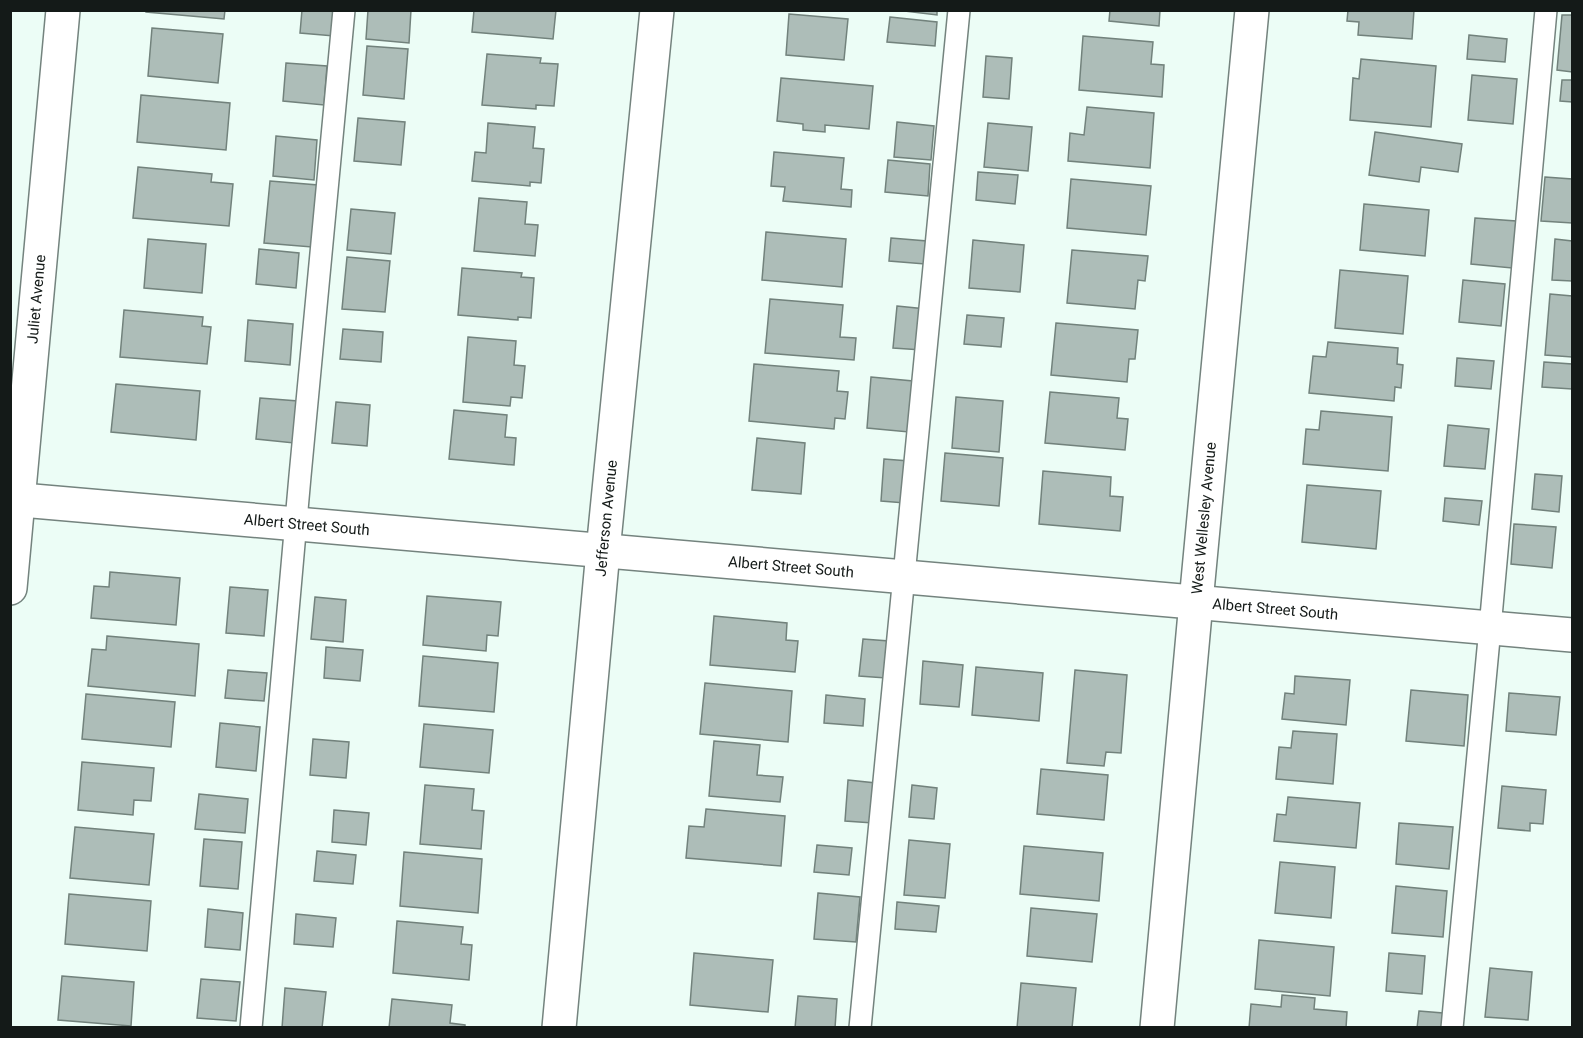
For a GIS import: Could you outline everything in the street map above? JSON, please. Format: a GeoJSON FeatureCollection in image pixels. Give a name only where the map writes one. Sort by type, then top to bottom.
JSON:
{"type":"FeatureCollection","features":[{"type":"Feature","properties":{"kind":"street","name":"Juliet Avenue"},"geometry":{"type":"LineString","coordinates":[[10,588],[15,500],[63,10]]}},
{"type":"Feature","properties":{"kind":"street","name":"Jefferson Avenue"},"geometry":{"type":"LineString","coordinates":[[560,1028],[603,551],[657,10]]}},
{"type":"Feature","properties":{"kind":"street","name":"West Wellesley Avenue"},"geometry":{"type":"LineString","coordinates":[[1157,1028],[1252,10]]}},
{"type":"Feature","properties":{"kind":"street","name":"Albert Street South"},"geometry":{"type":"LineString","coordinates":[[15,500],[1572,635]]}},
{"type":"Feature","properties":{"kind":"lane"},"geometry":{"type":"LineString","coordinates":[[251,1028],[295,524],[344,10]]}},
{"type":"Feature","properties":{"kind":"lane"},"geometry":{"type":"LineString","coordinates":[[860,1028],[959,10]]}},
{"type":"Feature","properties":{"kind":"lane"},"geometry":{"type":"LineString","coordinates":[[1452,1028],[1546,10]]}},
{"type":"Feature","properties":{"kind":"building"},"geometry":{"type":"Polygon","coordinates":[[[146,10],[225,10],[224,19],[146,12],[146,10]]]}},
{"type":"Feature","properties":{"kind":"building"},"geometry":{"type":"Polygon","coordinates":[[[302,10],[336,10],[334,36],[300,33],[302,10]]]}},
{"type":"Feature","properties":{"kind":"building"},"geometry":{"type":"Polygon","coordinates":[[[368,10],[411,10],[409,43],[366,39],[368,10]]]}},
{"type":"Feature","properties":{"kind":"building"},"geometry":{"type":"Polygon","coordinates":[[[474,10],[556,10],[553,39],[472,32],[474,10]]]}},
{"type":"Feature","properties":{"kind":"building"},"geometry":{"type":"Polygon","coordinates":[[[896,10],[937,10],[937,15],[896,10]]]}},
{"type":"Feature","properties":{"kind":"building"},"geometry":{"type":"Polygon","coordinates":[[[1110,10],[1160,10],[1159,26],[1109,21],[1110,10]]]}},
{"type":"Feature","properties":{"kind":"building"},"geometry":{"type":"Polygon","coordinates":[[[1348,10],[1414,10],[1412,39],[1358,35],[1359,22],[1347,21],[1348,10]]]}},
{"type":"Feature","properties":{"kind":"building"},"geometry":{"type":"Polygon","coordinates":[[[789,14],[848,19],[844,60],[786,55],[789,14]]]}},
{"type":"Feature","properties":{"kind":"building"},"geometry":{"type":"Polygon","coordinates":[[[1562,15],[1572,15],[1572,72],[1557,70],[1562,15]]]}},
{"type":"Feature","properties":{"kind":"building"},"geometry":{"type":"Polygon","coordinates":[[[890,17],[937,22],[935,46],[887,42],[890,17]]]}},
{"type":"Feature","properties":{"kind":"building"},"geometry":{"type":"Polygon","coordinates":[[[152,28],[223,34],[218,83],[148,76],[152,28]]]}},
{"type":"Feature","properties":{"kind":"building"},"geometry":{"type":"Polygon","coordinates":[[[1469,35],[1507,39],[1505,62],[1467,59],[1469,35]]]}},
{"type":"Feature","properties":{"kind":"building"},"geometry":{"type":"Polygon","coordinates":[[[1083,36],[1153,42],[1151,64],[1164,65],[1162,97],[1079,90],[1083,36]]]}},
{"type":"Feature","properties":{"kind":"building"},"geometry":{"type":"Polygon","coordinates":[[[367,46],[408,49],[404,99],[363,95],[367,46]]]}},
{"type":"Feature","properties":{"kind":"building"},"geometry":{"type":"Polygon","coordinates":[[[487,54],[541,58],[540,63],[558,64],[554,106],[536,105],[536,109],[482,105],[487,54]]]}},
{"type":"Feature","properties":{"kind":"building"},"geometry":{"type":"Polygon","coordinates":[[[986,56],[1012,58],[1009,99],[983,97],[986,56]]]}},
{"type":"Feature","properties":{"kind":"building"},"geometry":{"type":"Polygon","coordinates":[[[1361,59],[1436,66],[1431,127],[1350,120],[1353,78],[1359,79],[1361,59]]]}},
{"type":"Feature","properties":{"kind":"building"},"geometry":{"type":"Polygon","coordinates":[[[286,63],[327,66],[324,105],[283,101],[286,63]]]}},
{"type":"Feature","properties":{"kind":"building"},"geometry":{"type":"Polygon","coordinates":[[[1472,75],[1517,79],[1513,124],[1468,120],[1472,75]]]}},
{"type":"Feature","properties":{"kind":"building"},"geometry":{"type":"Polygon","coordinates":[[[781,78],[873,86],[869,129],[825,125],[825,132],[803,130],[803,124],[777,121],[781,78]]]}},
{"type":"Feature","properties":{"kind":"building"},"geometry":{"type":"Polygon","coordinates":[[[1562,80],[1572,80],[1572,102],[1560,101],[1562,80]]]}},
{"type":"Feature","properties":{"kind":"building"},"geometry":{"type":"Polygon","coordinates":[[[141,95],[230,103],[226,150],[137,142],[141,95]]]}},
{"type":"Feature","properties":{"kind":"building"},"geometry":{"type":"Polygon","coordinates":[[[1087,107],[1154,113],[1150,168],[1068,161],[1070,133],[1084,135],[1087,107]]]}},
{"type":"Feature","properties":{"kind":"building"},"geometry":{"type":"Polygon","coordinates":[[[358,118],[405,122],[401,165],[354,161],[358,118]]]}},
{"type":"Feature","properties":{"kind":"building"},"geometry":{"type":"Polygon","coordinates":[[[897,122],[934,126],[931,160],[894,157],[897,122]]]}},
{"type":"Feature","properties":{"kind":"building"},"geometry":{"type":"Polygon","coordinates":[[[488,123],[535,127],[533,148],[544,149],[541,183],[530,182],[530,186],[472,181],[475,152],[486,153],[488,123]]]}},
{"type":"Feature","properties":{"kind":"building"},"geometry":{"type":"Polygon","coordinates":[[[988,123],[1032,127],[1028,171],[984,167],[988,123]]]}},
{"type":"Feature","properties":{"kind":"building"},"geometry":{"type":"Polygon","coordinates":[[[1375,132],[1462,144],[1458,172],[1421,167],[1419,182],[1369,175],[1375,132]]]}},
{"type":"Feature","properties":{"kind":"building"},"geometry":{"type":"Polygon","coordinates":[[[276,136],[317,140],[314,180],[273,176],[276,136]]]}},
{"type":"Feature","properties":{"kind":"building"},"geometry":{"type":"Polygon","coordinates":[[[774,152],[844,158],[841,189],[852,190],[851,207],[783,201],[785,187],[771,186],[774,152]]]}},
{"type":"Feature","properties":{"kind":"building"},"geometry":{"type":"Polygon","coordinates":[[[888,160],[930,164],[928,196],[885,192],[888,160]]]}},
{"type":"Feature","properties":{"kind":"building"},"geometry":{"type":"Polygon","coordinates":[[[138,167],[212,174],[211,182],[233,184],[229,226],[133,218],[138,167]]]}},
{"type":"Feature","properties":{"kind":"building"},"geometry":{"type":"Polygon","coordinates":[[[978,172],[1018,175],[1015,204],[976,200],[978,172]]]}},
{"type":"Feature","properties":{"kind":"building"},"geometry":{"type":"Polygon","coordinates":[[[1545,177],[1572,179],[1572,223],[1541,221],[1545,177]]]}},
{"type":"Feature","properties":{"kind":"building"},"geometry":{"type":"Polygon","coordinates":[[[1071,179],[1151,186],[1146,235],[1067,228],[1071,179]]]}},
{"type":"Feature","properties":{"kind":"building"},"geometry":{"type":"Polygon","coordinates":[[[270,181],[318,185],[312,247],[264,243],[270,181]]]}},
{"type":"Feature","properties":{"kind":"building"},"geometry":{"type":"Polygon","coordinates":[[[479,198],[527,202],[525,224],[538,225],[535,256],[474,251],[479,198]]]}},
{"type":"Feature","properties":{"kind":"building"},"geometry":{"type":"Polygon","coordinates":[[[1364,204],[1429,210],[1425,256],[1360,250],[1364,204]]]}},
{"type":"Feature","properties":{"kind":"building"},"geometry":{"type":"Polygon","coordinates":[[[351,209],[395,213],[391,254],[347,250],[351,209]]]}},
{"type":"Feature","properties":{"kind":"building"},"geometry":{"type":"Polygon","coordinates":[[[1475,218],[1516,221],[1512,268],[1471,264],[1475,218]]]}},
{"type":"Feature","properties":{"kind":"building"},"geometry":{"type":"Polygon","coordinates":[[[766,232],[846,239],[842,287],[762,280],[766,232]]]}},
{"type":"Feature","properties":{"kind":"building"},"geometry":{"type":"Polygon","coordinates":[[[891,238],[927,241],[925,264],[889,261],[891,238]]]}},
{"type":"Feature","properties":{"kind":"building"},"geometry":{"type":"Polygon","coordinates":[[[148,239],[206,244],[202,293],[144,288],[148,239]]]}},
{"type":"Feature","properties":{"kind":"building"},"geometry":{"type":"Polygon","coordinates":[[[1555,239],[1572,241],[1572,281],[1552,280],[1555,239]]]}},
{"type":"Feature","properties":{"kind":"building"},"geometry":{"type":"Polygon","coordinates":[[[973,240],[1024,245],[1020,292],[969,288],[973,240]]]}},
{"type":"Feature","properties":{"kind":"building"},"geometry":{"type":"Polygon","coordinates":[[[259,249],[299,253],[296,288],[256,284],[259,249]]]}},
{"type":"Feature","properties":{"kind":"building"},"geometry":{"type":"Polygon","coordinates":[[[1072,250],[1148,256],[1145,281],[1138,280],[1135,309],[1067,303],[1072,250]]]}},
{"type":"Feature","properties":{"kind":"building"},"geometry":{"type":"Polygon","coordinates":[[[347,257],[390,261],[385,312],[342,309],[347,257]]]}},
{"type":"Feature","properties":{"kind":"building"},"geometry":{"type":"Polygon","coordinates":[[[462,268],[522,273],[521,277],[534,278],[531,318],[518,317],[518,320],[458,315],[462,268]]]}},
{"type":"Feature","properties":{"kind":"building"},"geometry":{"type":"Polygon","coordinates":[[[1340,270],[1408,276],[1403,334],[1335,328],[1340,270]]]}},
{"type":"Feature","properties":{"kind":"building"},"geometry":{"type":"Polygon","coordinates":[[[1463,280],[1505,284],[1501,326],[1459,322],[1463,280]]]}},
{"type":"Feature","properties":{"kind":"building"},"geometry":{"type":"Polygon","coordinates":[[[1550,294],[1572,296],[1572,357],[1545,355],[1550,294]]]}},
{"type":"Feature","properties":{"kind":"building"},"geometry":{"type":"Polygon","coordinates":[[[770,299],[843,305],[840,337],[856,338],[854,360],[765,353],[770,299]]]}},
{"type":"Feature","properties":{"kind":"building"},"geometry":{"type":"Polygon","coordinates":[[[897,306],[926,309],[922,350],[893,348],[897,306]]]}},
{"type":"Feature","properties":{"kind":"building"},"geometry":{"type":"Polygon","coordinates":[[[124,310],[203,317],[202,326],[211,327],[207,364],[120,357],[124,310]]]}},
{"type":"Feature","properties":{"kind":"building"},"geometry":{"type":"Polygon","coordinates":[[[967,315],[1004,318],[1001,347],[964,344],[967,315]]]}},
{"type":"Feature","properties":{"kind":"building"},"geometry":{"type":"Polygon","coordinates":[[[248,320],[293,324],[290,365],[245,361],[248,320]]]}},
{"type":"Feature","properties":{"kind":"building"},"geometry":{"type":"Polygon","coordinates":[[[1056,323],[1138,330],[1135,359],[1129,359],[1127,382],[1051,375],[1056,323]]]}},
{"type":"Feature","properties":{"kind":"building"},"geometry":{"type":"Polygon","coordinates":[[[343,329],[383,332],[381,362],[340,359],[343,329]]]}},
{"type":"Feature","properties":{"kind":"building"},"geometry":{"type":"Polygon","coordinates":[[[468,337],[516,341],[514,365],[525,366],[522,398],[511,397],[510,406],[463,402],[468,337]]]}},
{"type":"Feature","properties":{"kind":"building"},"geometry":{"type":"Polygon","coordinates":[[[1328,342],[1398,348],[1397,364],[1403,365],[1401,388],[1395,387],[1394,401],[1309,393],[1313,356],[1326,357],[1328,342]]]}},
{"type":"Feature","properties":{"kind":"building"},"geometry":{"type":"Polygon","coordinates":[[[1457,358],[1494,361],[1491,389],[1455,386],[1457,358]]]}},
{"type":"Feature","properties":{"kind":"building"},"geometry":{"type":"Polygon","coordinates":[[[1544,362],[1572,364],[1572,389],[1542,387],[1544,362]]]}},
{"type":"Feature","properties":{"kind":"building"},"geometry":{"type":"Polygon","coordinates":[[[754,364],[839,371],[837,391],[848,392],[845,419],[835,418],[834,429],[749,421],[754,364]]]}},
{"type":"Feature","properties":{"kind":"building"},"geometry":{"type":"Polygon","coordinates":[[[871,377],[913,381],[909,432],[867,428],[871,377]]]}},
{"type":"Feature","properties":{"kind":"building"},"geometry":{"type":"Polygon","coordinates":[[[116,384],[200,391],[196,440],[111,432],[116,384]]]}},
{"type":"Feature","properties":{"kind":"building"},"geometry":{"type":"Polygon","coordinates":[[[1050,392],[1119,398],[1117,418],[1128,419],[1125,450],[1045,443],[1050,392]]]}},
{"type":"Feature","properties":{"kind":"building"},"geometry":{"type":"Polygon","coordinates":[[[956,397],[1003,401],[999,452],[952,448],[956,397]]]}},
{"type":"Feature","properties":{"kind":"building"},"geometry":{"type":"Polygon","coordinates":[[[260,398],[298,401],[294,443],[256,439],[260,398]]]}},
{"type":"Feature","properties":{"kind":"building"},"geometry":{"type":"Polygon","coordinates":[[[336,402],[370,405],[367,446],[332,443],[336,402]]]}},
{"type":"Feature","properties":{"kind":"building"},"geometry":{"type":"Polygon","coordinates":[[[454,410],[507,415],[505,437],[516,438],[514,465],[449,459],[454,410]]]}},
{"type":"Feature","properties":{"kind":"building"},"geometry":{"type":"Polygon","coordinates":[[[1321,411],[1392,417],[1388,471],[1303,464],[1306,429],[1319,430],[1321,411]]]}},
{"type":"Feature","properties":{"kind":"building"},"geometry":{"type":"Polygon","coordinates":[[[1448,425],[1489,429],[1485,469],[1444,466],[1448,425]]]}},
{"type":"Feature","properties":{"kind":"building"},"geometry":{"type":"Polygon","coordinates":[[[757,438],[805,443],[801,494],[752,490],[757,438]]]}},
{"type":"Feature","properties":{"kind":"building"},"geometry":{"type":"Polygon","coordinates":[[[945,453],[1003,458],[999,506],[941,501],[945,453]]]}},
{"type":"Feature","properties":{"kind":"building"},"geometry":{"type":"Polygon","coordinates":[[[884,459],[909,461],[905,503],[881,501],[884,459]]]}},
{"type":"Feature","properties":{"kind":"building"},"geometry":{"type":"Polygon","coordinates":[[[1043,471],[1111,477],[1110,496],[1123,497],[1120,531],[1039,524],[1043,471]]]}},
{"type":"Feature","properties":{"kind":"building"},"geometry":{"type":"Polygon","coordinates":[[[1535,474],[1562,476],[1559,512],[1532,509],[1535,474]]]}},
{"type":"Feature","properties":{"kind":"building"},"geometry":{"type":"Polygon","coordinates":[[[1307,485],[1381,491],[1376,549],[1302,542],[1307,485]]]}},
{"type":"Feature","properties":{"kind":"building"},"geometry":{"type":"Polygon","coordinates":[[[1445,498],[1482,501],[1479,525],[1443,521],[1445,498]]]}},
{"type":"Feature","properties":{"kind":"building"},"geometry":{"type":"Polygon","coordinates":[[[1514,524],[1556,527],[1552,568],[1511,564],[1514,524]]]}},
{"type":"Feature","properties":{"kind":"building"},"geometry":{"type":"Polygon","coordinates":[[[110,572],[180,578],[176,625],[91,618],[94,586],[109,587],[110,572]]]}},
{"type":"Feature","properties":{"kind":"building"},"geometry":{"type":"Polygon","coordinates":[[[230,587],[268,590],[264,636],[226,633],[230,587]]]}},
{"type":"Feature","properties":{"kind":"building"},"geometry":{"type":"Polygon","coordinates":[[[427,596],[501,602],[498,636],[487,635],[486,651],[423,645],[427,596]]]}},
{"type":"Feature","properties":{"kind":"building"},"geometry":{"type":"Polygon","coordinates":[[[315,597],[346,600],[343,642],[311,639],[315,597]]]}},
{"type":"Feature","properties":{"kind":"building"},"geometry":{"type":"Polygon","coordinates":[[[714,616],[787,623],[786,640],[798,641],[795,672],[710,665],[714,616]]]}},
{"type":"Feature","properties":{"kind":"building"},"geometry":{"type":"Polygon","coordinates":[[[107,636],[199,644],[195,696],[88,686],[92,649],[106,650],[107,636]]]}},
{"type":"Feature","properties":{"kind":"building"},"geometry":{"type":"Polygon","coordinates":[[[863,639],[889,641],[886,678],[859,676],[863,639]]]}},
{"type":"Feature","properties":{"kind":"building"},"geometry":{"type":"Polygon","coordinates":[[[326,647],[363,650],[360,681],[324,678],[326,647]]]}},
{"type":"Feature","properties":{"kind":"building"},"geometry":{"type":"Polygon","coordinates":[[[423,656],[498,663],[494,712],[419,706],[423,656]]]}},
{"type":"Feature","properties":{"kind":"building"},"geometry":{"type":"Polygon","coordinates":[[[923,661],[963,665],[959,707],[920,704],[923,661]]]}},
{"type":"Feature","properties":{"kind":"building"},"geometry":{"type":"Polygon","coordinates":[[[976,667],[1043,673],[1039,721],[972,715],[976,667]]]}},
{"type":"Feature","properties":{"kind":"building"},"geometry":{"type":"Polygon","coordinates":[[[228,670],[267,673],[264,701],[225,698],[228,670]]]}},
{"type":"Feature","properties":{"kind":"building"},"geometry":{"type":"Polygon","coordinates":[[[1075,670],[1127,675],[1121,753],[1106,752],[1104,766],[1067,763],[1075,670]]]}},
{"type":"Feature","properties":{"kind":"building"},"geometry":{"type":"Polygon","coordinates":[[[1295,676],[1350,680],[1346,725],[1282,719],[1285,693],[1294,694],[1295,676]]]}},
{"type":"Feature","properties":{"kind":"building"},"geometry":{"type":"Polygon","coordinates":[[[705,683],[792,691],[788,742],[700,734],[705,683]]]}},
{"type":"Feature","properties":{"kind":"building"},"geometry":{"type":"Polygon","coordinates":[[[1411,690],[1468,695],[1464,746],[1406,741],[1411,690]]]}},
{"type":"Feature","properties":{"kind":"building"},"geometry":{"type":"Polygon","coordinates":[[[1509,693],[1560,697],[1556,735],[1506,731],[1509,693]]]}},
{"type":"Feature","properties":{"kind":"building"},"geometry":{"type":"Polygon","coordinates":[[[86,694],[175,702],[171,747],[82,739],[86,694]]]}},
{"type":"Feature","properties":{"kind":"building"},"geometry":{"type":"Polygon","coordinates":[[[826,695],[865,699],[863,726],[824,723],[826,695]]]}},
{"type":"Feature","properties":{"kind":"building"},"geometry":{"type":"Polygon","coordinates":[[[220,723],[260,727],[256,771],[216,767],[220,723]]]}},
{"type":"Feature","properties":{"kind":"building"},"geometry":{"type":"Polygon","coordinates":[[[424,724],[493,730],[489,773],[420,767],[424,724]]]}},
{"type":"Feature","properties":{"kind":"building"},"geometry":{"type":"Polygon","coordinates":[[[1293,731],[1337,734],[1333,784],[1276,779],[1279,747],[1291,748],[1293,731]]]}},
{"type":"Feature","properties":{"kind":"building"},"geometry":{"type":"Polygon","coordinates":[[[313,739],[349,742],[346,778],[310,775],[313,739]]]}},
{"type":"Feature","properties":{"kind":"building"},"geometry":{"type":"Polygon","coordinates":[[[714,741],[760,745],[757,775],[783,777],[780,802],[709,796],[714,741]]]}},
{"type":"Feature","properties":{"kind":"building"},"geometry":{"type":"Polygon","coordinates":[[[82,762],[154,768],[151,801],[134,800],[133,815],[78,810],[82,762]]]}},
{"type":"Feature","properties":{"kind":"building"},"geometry":{"type":"Polygon","coordinates":[[[1041,769],[1108,775],[1104,820],[1037,814],[1041,769]]]}},
{"type":"Feature","properties":{"kind":"building"},"geometry":{"type":"Polygon","coordinates":[[[848,780],[876,783],[873,823],[845,821],[848,780]]]}},
{"type":"Feature","properties":{"kind":"building"},"geometry":{"type":"Polygon","coordinates":[[[425,785],[474,789],[472,810],[484,811],[481,849],[420,844],[425,785]]]}},
{"type":"Feature","properties":{"kind":"building"},"geometry":{"type":"Polygon","coordinates":[[[912,785],[937,788],[934,819],[909,817],[912,785]]]}},
{"type":"Feature","properties":{"kind":"building"},"geometry":{"type":"Polygon","coordinates":[[[1502,786],[1546,790],[1543,824],[1530,823],[1530,831],[1498,828],[1502,786]]]}},
{"type":"Feature","properties":{"kind":"building"},"geometry":{"type":"Polygon","coordinates":[[[199,794],[248,799],[245,833],[195,829],[199,794]]]}},
{"type":"Feature","properties":{"kind":"building"},"geometry":{"type":"Polygon","coordinates":[[[1288,797],[1360,803],[1356,848],[1274,841],[1277,814],[1286,815],[1288,797]]]}},
{"type":"Feature","properties":{"kind":"building"},"geometry":{"type":"Polygon","coordinates":[[[706,809],[785,816],[781,866],[686,858],[689,826],[704,827],[706,809]]]}},
{"type":"Feature","properties":{"kind":"building"},"geometry":{"type":"Polygon","coordinates":[[[334,810],[369,813],[366,845],[332,842],[334,810]]]}},
{"type":"Feature","properties":{"kind":"building"},"geometry":{"type":"Polygon","coordinates":[[[1399,823],[1453,827],[1449,869],[1396,864],[1399,823]]]}},
{"type":"Feature","properties":{"kind":"building"},"geometry":{"type":"Polygon","coordinates":[[[75,827],[154,834],[149,885],[70,878],[75,827]]]}},
{"type":"Feature","properties":{"kind":"building"},"geometry":{"type":"Polygon","coordinates":[[[204,839],[242,842],[238,889],[200,886],[204,839]]]}},
{"type":"Feature","properties":{"kind":"building"},"geometry":{"type":"Polygon","coordinates":[[[909,840],[950,844],[945,898],[904,895],[909,840]]]}},
{"type":"Feature","properties":{"kind":"building"},"geometry":{"type":"Polygon","coordinates":[[[817,845],[852,848],[849,875],[814,872],[817,845]]]}},
{"type":"Feature","properties":{"kind":"building"},"geometry":{"type":"Polygon","coordinates":[[[1024,846],[1103,853],[1099,901],[1020,894],[1024,846]]]}},
{"type":"Feature","properties":{"kind":"building"},"geometry":{"type":"Polygon","coordinates":[[[317,851],[356,855],[353,884],[314,881],[317,851]]]}},
{"type":"Feature","properties":{"kind":"building"},"geometry":{"type":"Polygon","coordinates":[[[404,852],[482,859],[478,913],[400,906],[404,852]]]}},
{"type":"Feature","properties":{"kind":"building"},"geometry":{"type":"Polygon","coordinates":[[[1280,862],[1335,867],[1331,918],[1275,913],[1280,862]]]}},
{"type":"Feature","properties":{"kind":"building"},"geometry":{"type":"Polygon","coordinates":[[[1396,886],[1447,891],[1443,937],[1392,933],[1396,886]]]}},
{"type":"Feature","properties":{"kind":"building"},"geometry":{"type":"Polygon","coordinates":[[[818,893],[860,897],[856,942],[814,939],[818,893]]]}},
{"type":"Feature","properties":{"kind":"building"},"geometry":{"type":"Polygon","coordinates":[[[69,894],[151,901],[147,951],[65,944],[69,894]]]}},
{"type":"Feature","properties":{"kind":"building"},"geometry":{"type":"Polygon","coordinates":[[[897,902],[939,906],[936,932],[895,929],[897,902]]]}},
{"type":"Feature","properties":{"kind":"building"},"geometry":{"type":"Polygon","coordinates":[[[1031,908],[1097,914],[1092,962],[1027,956],[1031,908]]]}},
{"type":"Feature","properties":{"kind":"building"},"geometry":{"type":"Polygon","coordinates":[[[208,909],[243,913],[240,950],[205,947],[208,909]]]}},
{"type":"Feature","properties":{"kind":"building"},"geometry":{"type":"Polygon","coordinates":[[[296,914],[336,918],[333,947],[294,944],[296,914]]]}},
{"type":"Feature","properties":{"kind":"building"},"geometry":{"type":"Polygon","coordinates":[[[397,921],[463,927],[461,944],[472,945],[469,980],[393,973],[397,921]]]}},
{"type":"Feature","properties":{"kind":"building"},"geometry":{"type":"Polygon","coordinates":[[[1259,940],[1334,947],[1330,996],[1255,989],[1259,940]]]}},
{"type":"Feature","properties":{"kind":"building"},"geometry":{"type":"Polygon","coordinates":[[[694,953],[773,960],[768,1012],[690,1005],[694,953]]]}},
{"type":"Feature","properties":{"kind":"building"},"geometry":{"type":"Polygon","coordinates":[[[1389,953],[1425,956],[1422,994],[1386,991],[1389,953]]]}},
{"type":"Feature","properties":{"kind":"building"},"geometry":{"type":"Polygon","coordinates":[[[1490,968],[1532,972],[1528,1020],[1485,1017],[1490,968]]]}},
{"type":"Feature","properties":{"kind":"building"},"geometry":{"type":"Polygon","coordinates":[[[62,976],[134,982],[131,1026],[58,1020],[62,976]]]}},
{"type":"Feature","properties":{"kind":"building"},"geometry":{"type":"Polygon","coordinates":[[[201,979],[240,982],[236,1021],[197,1018],[201,979]]]}},
{"type":"Feature","properties":{"kind":"building"},"geometry":{"type":"Polygon","coordinates":[[[1021,983],[1076,988],[1072,1028],[1017,1028],[1021,983]]]}},
{"type":"Feature","properties":{"kind":"building"},"geometry":{"type":"Polygon","coordinates":[[[285,988],[326,992],[322,1028],[282,1028],[285,988]]]}},
{"type":"Feature","properties":{"kind":"building"},"geometry":{"type":"Polygon","coordinates":[[[1282,995],[1315,998],[1314,1009],[1347,1012],[1346,1028],[1249,1028],[1251,1004],[1281,1007],[1282,995]]]}},
{"type":"Feature","properties":{"kind":"building"},"geometry":{"type":"Polygon","coordinates":[[[798,996],[837,999],[835,1028],[795,1028],[798,996]]]}},
{"type":"Feature","properties":{"kind":"building"},"geometry":{"type":"Polygon","coordinates":[[[392,999],[452,1005],[450,1023],[465,1025],[465,1028],[389,1028],[392,999]]]}},
{"type":"Feature","properties":{"kind":"building"},"geometry":{"type":"Polygon","coordinates":[[[1419,1011],[1443,1013],[1442,1028],[1417,1028],[1419,1011]]]}}]}
